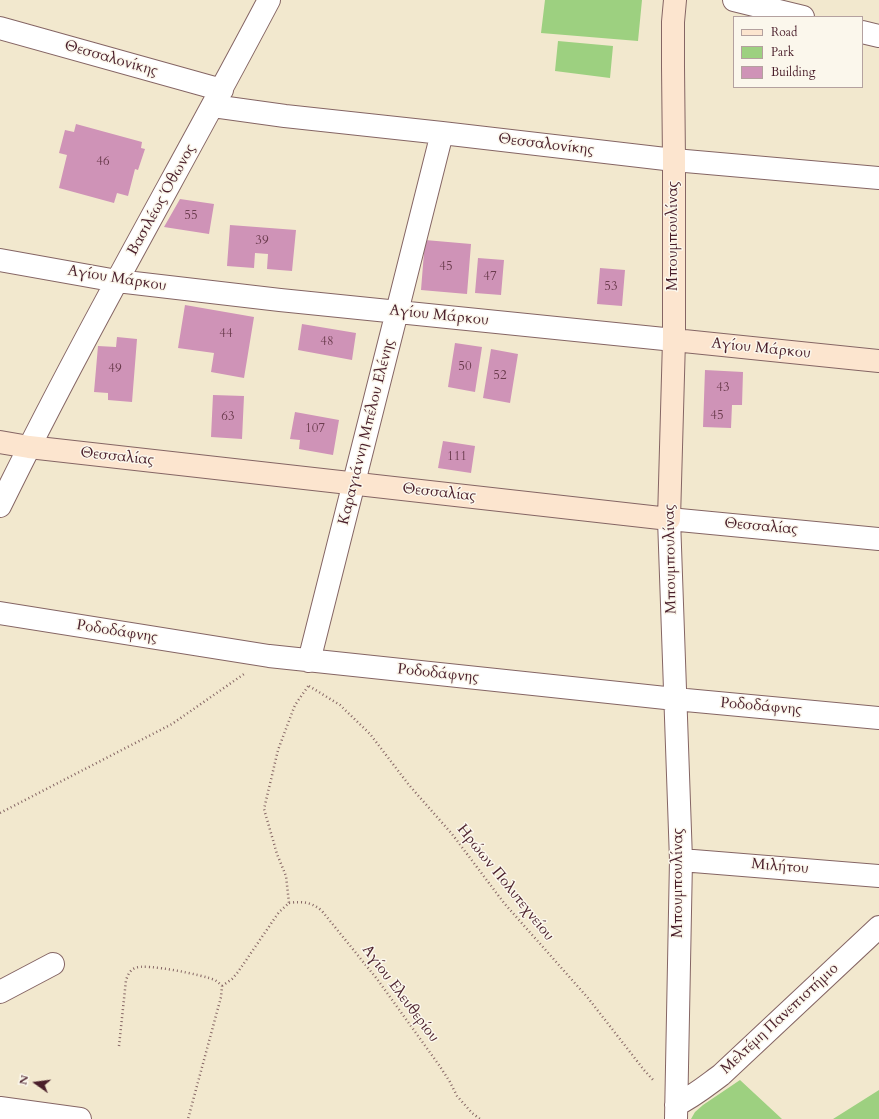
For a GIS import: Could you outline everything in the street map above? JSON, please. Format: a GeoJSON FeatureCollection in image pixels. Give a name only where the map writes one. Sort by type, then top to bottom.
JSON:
{"type":"FeatureCollection","features":[{"type":"Feature","properties":{"kind":"street","name":"Βασιλέως Όθωνος"},"geometry":{"type":"LineString","coordinates":[[0,506],[29,447],[117,281],[270,0]]}},
{"type":"Feature","properties":{"kind":"street","name":"Μπουμπουλίνας"},"geometry":{"type":"LineString","coordinates":[[675,0],[672,67],[674,160],[674,340],[669,518],[681,860],[676,1112]]}},
{"type":"Feature","properties":{"kind":"street"},"geometry":{"type":"LineString","coordinates":[[734,0],[798,16]]}},
{"type":"Feature","properties":{"kind":"street","name":"Θεσσαλονίκης"},"geometry":{"type":"LineString","coordinates":[[0,28],[218,98],[285,116],[674,160],[879,178]]}},
{"type":"Feature","properties":{"kind":"street"},"geometry":{"type":"LineString","coordinates":[[863,32],[879,36]]}},
{"type":"Feature","properties":{"kind":"street","name":"Καραγιάννη Μπέλου Ελένης"},"geometry":{"type":"LineString","coordinates":[[309,661],[442,133]]}},
{"type":"Feature","properties":{"kind":"street","name":"Αγίου Μάρκου"},"geometry":{"type":"LineString","coordinates":[[0,260],[117,281],[397,312],[879,361]]}},
{"type":"Feature","properties":{"kind":"street","name":"Θεσσαλίας"},"geometry":{"type":"LineString","coordinates":[[0,442],[29,447],[669,518],[879,538]]}},
{"type":"Feature","properties":{"kind":"street","name":"Ροδοδάφνης"},"geometry":{"type":"LineString","coordinates":[[0,613],[309,661],[675,699],[879,718]]}},
{"type":"Feature","properties":{"kind":"street","name":"Μιλήτου"},"geometry":{"type":"LineString","coordinates":[[681,860],[879,876]]}},
{"type":"Feature","properties":{"kind":"street","name":"Μελτέμη Πανεπιστήμιο"},"geometry":{"type":"LineString","coordinates":[[676,1112],[695,1094],[721,1075],[879,927]]}},
{"type":"Feature","properties":{"kind":"street"},"geometry":{"type":"LineString","coordinates":[[0,992],[53,964]]}},
{"type":"Feature","properties":{"kind":"street"},"geometry":{"type":"LineString","coordinates":[[0,1108],[80,1119]]}},
{"type":"Feature","properties":{"kind":"path"},"geometry":{"type":"LineString","coordinates":[[0,813],[172,724],[269,656]]}},
{"type":"Feature","properties":{"kind":"path"},"geometry":{"type":"LineString","coordinates":[[188,1119],[221,997],[222,986],[238,972],[279,912],[289,904],[286,876],[277,854],[264,809],[278,750],[294,705],[309,686],[309,661]]}},
{"type":"Feature","properties":{"kind":"path","name":"Ηρώων Πολυτεχνείου"},"geometry":{"type":"LineString","coordinates":[[309,686],[340,705],[370,734],[409,785],[452,834],[504,903],[588,998],[676,1112]]}},
{"type":"Feature","properties":{"kind":"path","name":"Αγίου Ελευθερίου"},"geometry":{"type":"LineString","coordinates":[[289,904],[305,902],[315,905],[322,911],[376,979],[439,1065],[457,1096],[472,1113],[480,1119]]}},
{"type":"Feature","properties":{"kind":"path"},"geometry":{"type":"LineString","coordinates":[[120,1046],[126,980],[130,971],[136,967],[155,967],[196,975],[216,981],[222,986]]}},
{"type":"Feature","properties":{"kind":"green space"},"geometry":{"type":"Polygon","coordinates":[[[545,0],[642,0],[638,41],[541,33],[545,0]]]}},
{"type":"Feature","properties":{"kind":"green space"},"geometry":{"type":"Polygon","coordinates":[[[558,41],[613,46],[610,78],[555,71],[558,41]]]}},
{"type":"Feature","properties":{"kind":"green space"},"geometry":{"type":"Polygon","coordinates":[[[740,1080],[782,1119],[691,1119],[695,1112],[703,1105],[740,1080]]]}},
{"type":"Feature","properties":{"kind":"green space"},"geometry":{"type":"Polygon","coordinates":[[[879,1090],[879,1119],[833,1119],[879,1090]]]}},
{"type":"Feature","properties":{"kind":"building"},"geometry":{"type":"Polygon","coordinates":[[[76,124],[142,142],[141,148],[145,149],[138,170],[135,169],[128,196],[117,193],[114,203],[59,188],[67,155],[59,153],[65,130],[74,132],[76,124]]]}},
{"type":"Feature","properties":{"kind":"building"},"geometry":{"type":"Polygon","coordinates":[[[180,199],[214,204],[209,234],[164,227],[180,199]]]}},
{"type":"Feature","properties":{"kind":"building"},"geometry":{"type":"Polygon","coordinates":[[[230,225],[296,230],[292,271],[267,269],[268,254],[255,253],[254,268],[227,266],[230,225]]]}},
{"type":"Feature","properties":{"kind":"building"},"geometry":{"type":"Polygon","coordinates":[[[425,240],[471,244],[467,294],[421,290],[425,240]]]}},
{"type":"Feature","properties":{"kind":"building"},"geometry":{"type":"Polygon","coordinates":[[[478,258],[504,260],[501,295],[475,293],[478,258]]]}},
{"type":"Feature","properties":{"kind":"building"},"geometry":{"type":"Polygon","coordinates":[[[600,268],[625,270],[622,306],[597,304],[600,268]]]}},
{"type":"Feature","properties":{"kind":"building"},"geometry":{"type":"Polygon","coordinates":[[[185,305],[254,317],[244,378],[211,372],[214,353],[178,348],[185,305]]]}},
{"type":"Feature","properties":{"kind":"building"},"geometry":{"type":"Polygon","coordinates":[[[302,324],[356,333],[352,360],[298,350],[302,324]]]}},
{"type":"Feature","properties":{"kind":"building"},"geometry":{"type":"Polygon","coordinates":[[[117,337],[137,339],[132,402],[108,400],[108,393],[94,392],[98,346],[116,347],[117,337]]]}},
{"type":"Feature","properties":{"kind":"building"},"geometry":{"type":"Polygon","coordinates":[[[455,343],[482,347],[475,392],[448,387],[455,343]]]}},
{"type":"Feature","properties":{"kind":"building"},"geometry":{"type":"Polygon","coordinates":[[[491,349],[518,354],[510,403],[483,398],[491,349]]]}},
{"type":"Feature","properties":{"kind":"building"},"geometry":{"type":"Polygon","coordinates":[[[705,370],[743,372],[742,405],[732,405],[731,428],[703,427],[705,370]]]}},
{"type":"Feature","properties":{"kind":"building"},"geometry":{"type":"Polygon","coordinates":[[[213,395],[244,396],[242,439],[211,437],[213,395]]]}},
{"type":"Feature","properties":{"kind":"building"},"geometry":{"type":"Polygon","coordinates":[[[295,412],[339,420],[333,455],[299,449],[300,440],[290,439],[295,412]]]}},
{"type":"Feature","properties":{"kind":"building"},"geometry":{"type":"Polygon","coordinates":[[[443,441],[475,446],[471,473],[438,468],[443,441]]]}}]}
